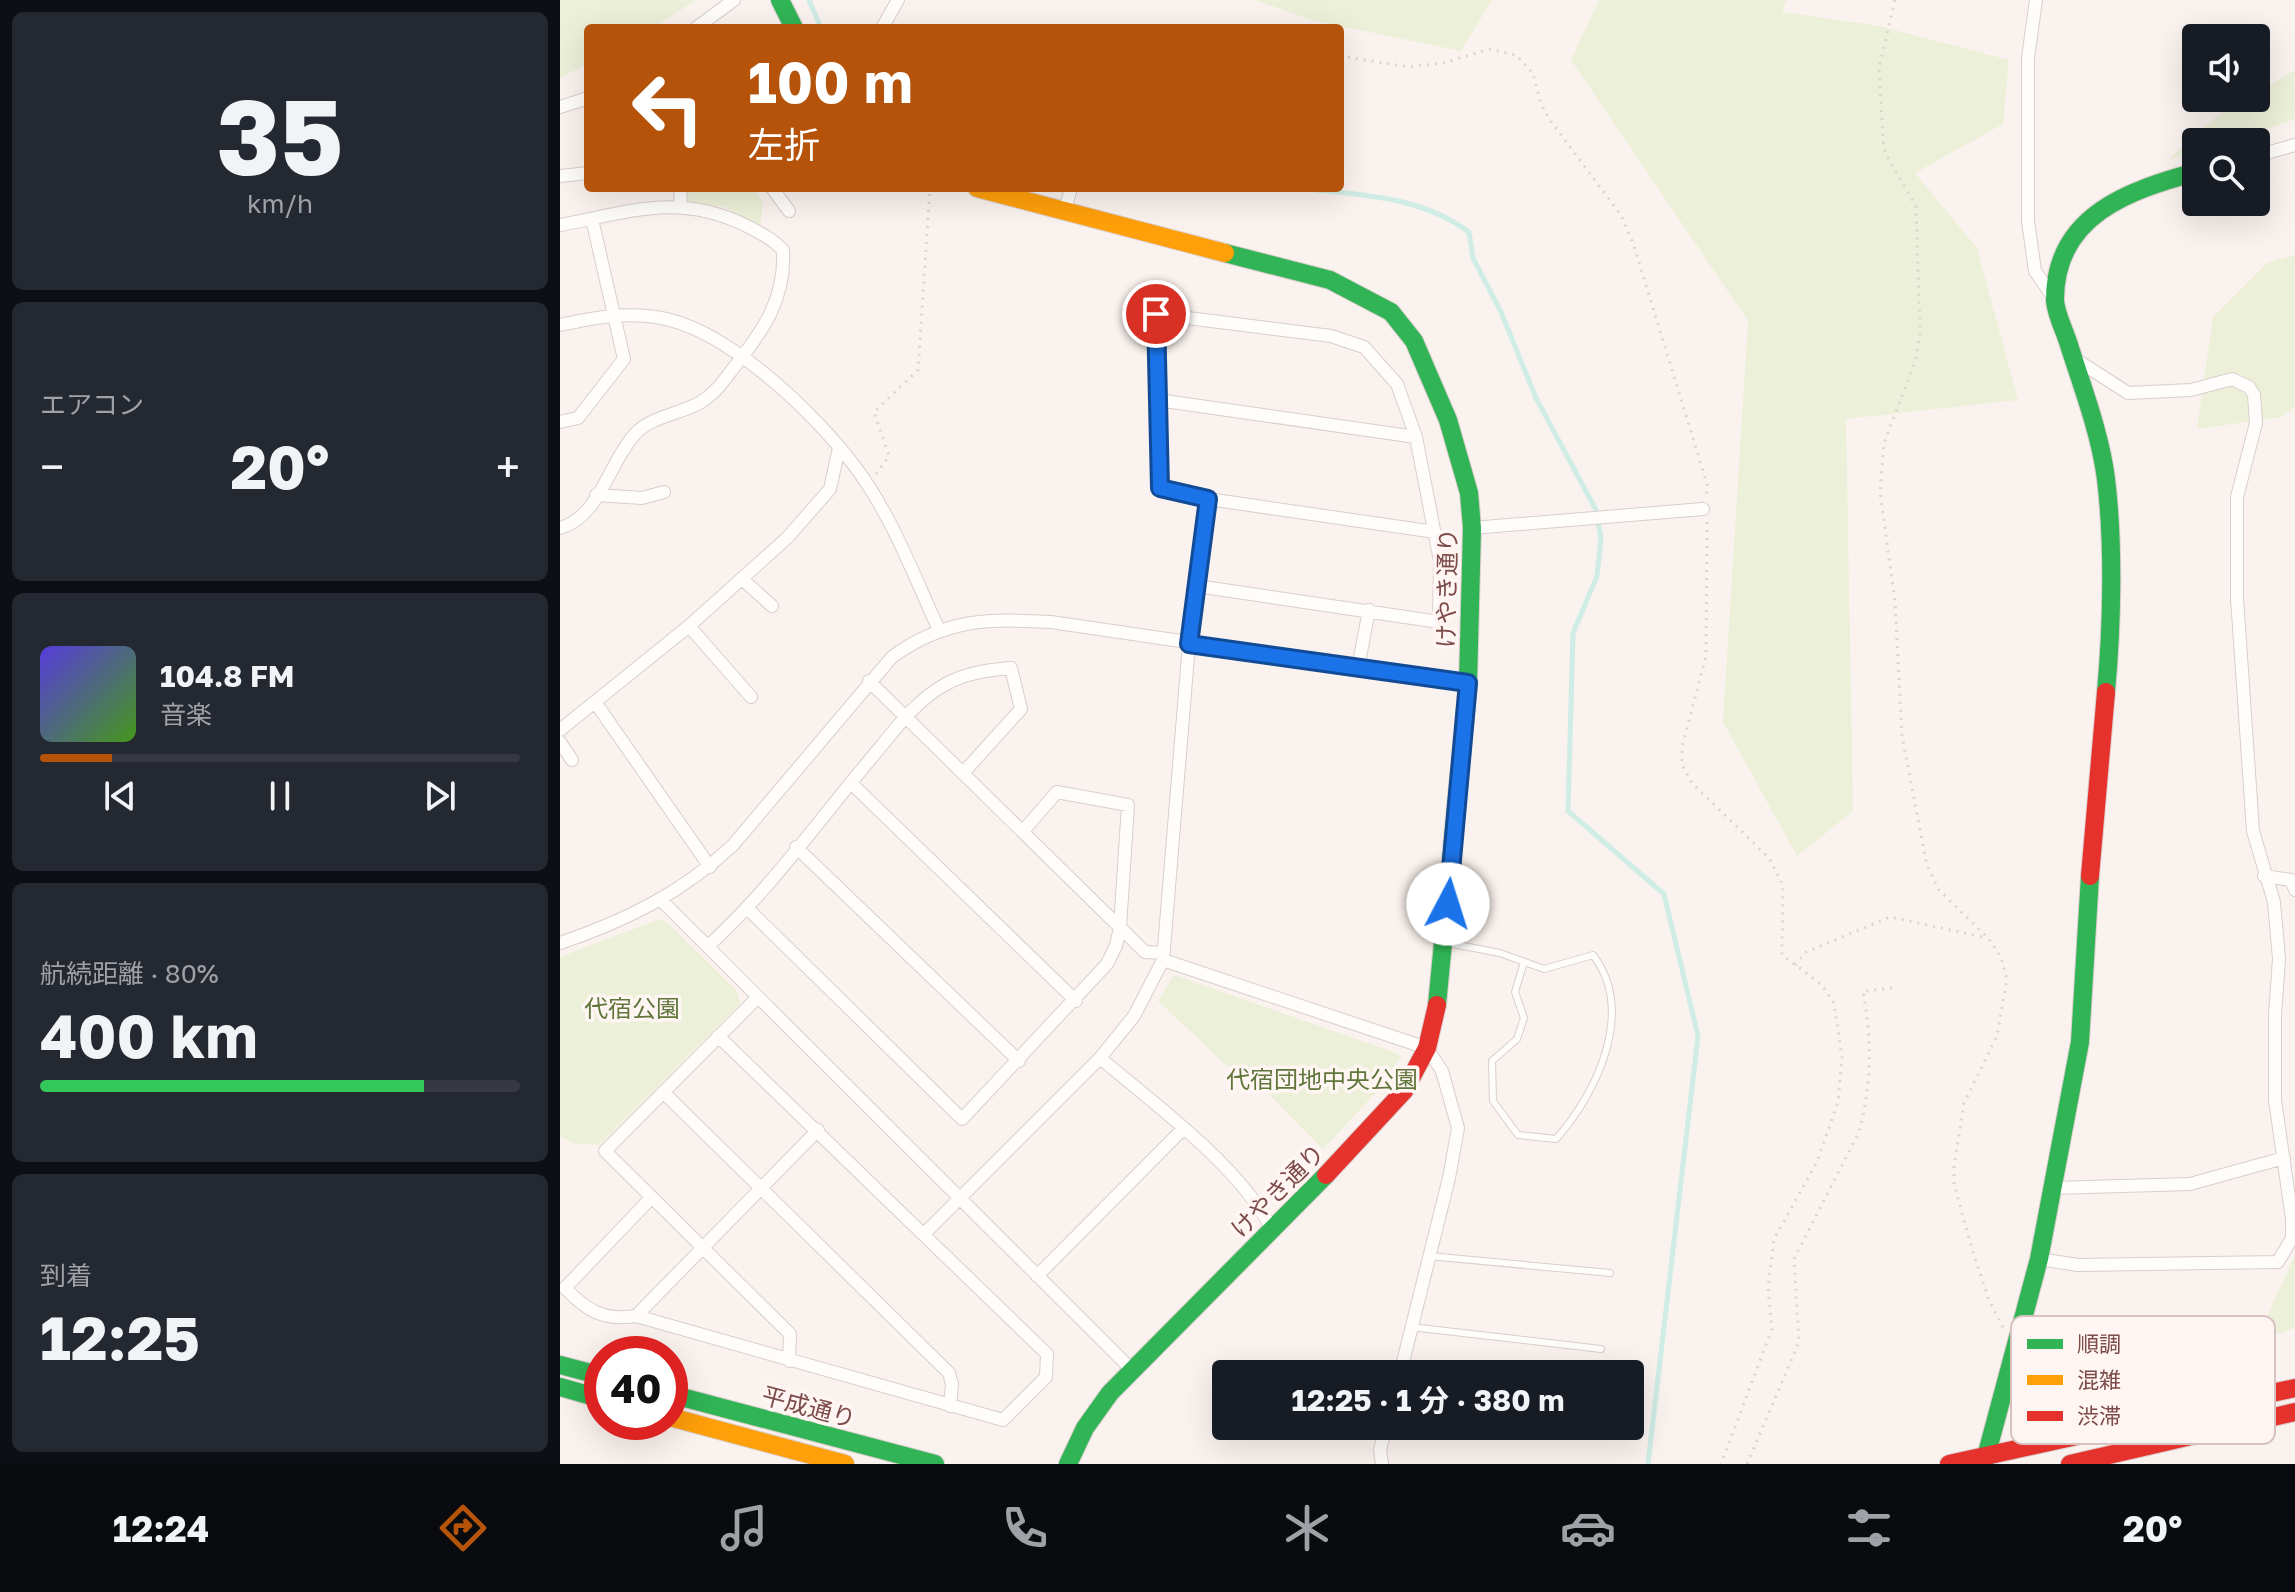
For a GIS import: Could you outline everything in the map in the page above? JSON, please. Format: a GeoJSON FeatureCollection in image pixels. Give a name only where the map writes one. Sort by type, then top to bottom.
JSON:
{"type":"FeatureCollection","features":[{"type":"Feature","properties":{"kind":"street"},"geometry":{"type":"LineString","coordinates":[[701,24],[734,0]]}},
{"type":"Feature","properties":{"kind":"street"},"geometry":{"type":"LineString","coordinates":[[780,0],[792,24]]}},
{"type":"Feature","properties":{"kind":"street"},"geometry":{"type":"LineString","coordinates":[[884,24],[898,0]]}},
{"type":"Feature","properties":{"kind":"street"},"geometry":{"type":"LineString","coordinates":[[2024,1316],[2039,1259],[2082,1029],[2084,938],[2111,638],[2106,481],[2098,438],[2055,300],[2035,271],[2028,221],[2028,58],[2036,0]]}},
{"type":"Feature","properties":{"kind":"street"},"geometry":{"type":"LineString","coordinates":[[560,107],[584,99]]}},
{"type":"Feature","properties":{"kind":"street"},"geometry":{"type":"LineString","coordinates":[[2270,152],[2295,145]]}},
{"type":"Feature","properties":{"kind":"street"},"geometry":{"type":"LineString","coordinates":[[560,176],[584,173]]}},
{"type":"Feature","properties":{"kind":"street"},"geometry":{"type":"LineString","coordinates":[[2055,300],[2057,281],[2069,245],[2108,200],[2182,176]]}},
{"type":"Feature","properties":{"kind":"street"},"geometry":{"type":"LineString","coordinates":[[680,192],[681,205]]}},
{"type":"Feature","properties":{"kind":"street"},"geometry":{"type":"LineString","coordinates":[[775,192],[789,211]]}},
{"type":"Feature","properties":{"kind":"street","name":"けやき通り"},"geometry":{"type":"LineString","coordinates":[[993,192],[1330,280],[1391,312],[1414,341],[1448,420],[1469,493],[1472,528],[1468,683],[1445,943],[1427,1048],[1404,1091],[1384,1116],[1131,1369],[1085,1428],[1068,1464]]}},
{"type":"Feature","properties":{"kind":"street"},"geometry":{"type":"LineString","coordinates":[[1065,210],[1070,192]]}},
{"type":"Feature","properties":{"kind":"street"},"geometry":{"type":"LineString","coordinates":[[560,225],[681,205],[727,217],[762,234],[783,250],[776,304],[766,327],[744,355],[710,397],[643,427],[581,518],[560,528]]}},
{"type":"Feature","properties":{"kind":"street"},"geometry":{"type":"LineString","coordinates":[[560,422],[578,418],[624,359],[592,219]]}},
{"type":"Feature","properties":{"kind":"street"},"geometry":{"type":"LineString","coordinates":[[560,325],[612,314],[658,317],[686,325],[744,355],[839,448],[868,486],[900,544],[939,630]]}},
{"type":"Feature","properties":{"kind":"street"},"geometry":{"type":"LineString","coordinates":[[1197,586],[1439,622],[1440,561],[1435,532],[1416,437],[1397,384],[1364,347],[1331,336],[1156,314],[1160,488],[1208,499],[1435,532]]}},
{"type":"Feature","properties":{"kind":"street"},"geometry":{"type":"LineString","coordinates":[[2039,1259],[2078,1265],[2278,1262],[2292,1238],[2275,1100],[2275,1014],[2279,959],[2274,902],[2253,831],[2234,531],[2237,497],[2256,423],[2254,395],[2249,387],[2232,379],[2191,390],[2128,393],[2072,357]]}},
{"type":"Feature","properties":{"kind":"street"},"geometry":{"type":"LineString","coordinates":[[1158,400],[1416,437]]}},
{"type":"Feature","properties":{"kind":"street"},"geometry":{"type":"LineString","coordinates":[[560,730],[689,626],[787,538],[830,489],[839,448]]}},
{"type":"Feature","properties":{"kind":"street"},"geometry":{"type":"LineString","coordinates":[[596,495],[642,498],[664,492]]}},
{"type":"Feature","properties":{"kind":"street"},"geometry":{"type":"LineString","coordinates":[[924,1234],[1100,1058],[1134,1016],[1163,956],[1189,644],[1208,499]]}},
{"type":"Feature","properties":{"kind":"street"},"geometry":{"type":"LineString","coordinates":[[1472,528],[1703,509]]}},
{"type":"Feature","properties":{"kind":"street"},"geometry":{"type":"LineString","coordinates":[[742,579],[772,606]]}},
{"type":"Feature","properties":{"kind":"street"},"geometry":{"type":"LineString","coordinates":[[1358,668],[1369,610]]}},
{"type":"Feature","properties":{"kind":"street"},"geometry":{"type":"LineString","coordinates":[[560,943],[623,922],[710,867],[733,845],[892,657],[917,638],[959,624],[1018,620],[1468,683]]}},
{"type":"Feature","properties":{"kind":"street"},"geometry":{"type":"LineString","coordinates":[[689,626],[751,697]]}},
{"type":"Feature","properties":{"kind":"street"},"geometry":{"type":"LineString","coordinates":[[708,946],[749,910],[796,847],[906,717],[944,685],[970,674],[1011,668],[1021,709],[964,772]]}},
{"type":"Feature","properties":{"kind":"street"},"geometry":{"type":"LineString","coordinates":[[869,681],[1145,952],[1427,1048],[1442,1071],[1458,1128],[1403,1360]]}},
{"type":"Feature","properties":{"kind":"street"},"geometry":{"type":"LineString","coordinates":[[595,702],[710,867]]}},
{"type":"Feature","properties":{"kind":"street"},"geometry":{"type":"LineString","coordinates":[[560,742],[572,760]]}},
{"type":"Feature","properties":{"kind":"street"},"geometry":{"type":"LineString","coordinates":[[851,783],[1076,1001]]}},
{"type":"Feature","properties":{"kind":"street"},"geometry":{"type":"LineString","coordinates":[[749,910],[962,1119],[1076,1001],[1107,964],[1116,946],[1128,805],[1057,792],[1024,830]]}},
{"type":"Feature","properties":{"kind":"street"},"geometry":{"type":"LineString","coordinates":[[796,847],[1019,1061]]}},
{"type":"Feature","properties":{"kind":"street"},"geometry":{"type":"LineString","coordinates":[[2264,876],[2291,880],[2295,890]]}},
{"type":"Feature","properties":{"kind":"street"},"geometry":{"type":"LineString","coordinates":[[661,900],[1131,1369]]}},
{"type":"Feature","properties":{"kind":"street"},"geometry":{"type":"LineString","coordinates":[[758,997],[605,1151],[701,1250],[790,1334],[789,1361]]}},
{"type":"Feature","properties":{"kind":"street"},"geometry":{"type":"LineString","coordinates":[[651,1198],[565,1288],[583,1307],[598,1315],[636,1316],[1003,1420],[1046,1377],[1047,1354],[718,1036]]}},
{"type":"Feature","properties":{"kind":"street"},"geometry":{"type":"LineString","coordinates":[[1100,1058],[1183,1129],[1258,1202],[1272,1229]]}},
{"type":"Feature","properties":{"kind":"street"},"geometry":{"type":"LineString","coordinates":[[663,1092],[949,1373],[952,1384],[950,1406]]}},
{"type":"Feature","properties":{"kind":"street"},"geometry":{"type":"LineString","coordinates":[[1037,1276],[1183,1129]]}},
{"type":"Feature","properties":{"kind":"street"},"geometry":{"type":"LineString","coordinates":[[636,1316],[818,1130]]}},
{"type":"Feature","properties":{"kind":"street"},"geometry":{"type":"LineString","coordinates":[[2053,1188],[2075,1190],[2190,1184],[2284,1158]]}},
{"type":"Feature","properties":{"kind":"street"},"geometry":{"type":"LineString","coordinates":[[1985,1460],[2011,1362]]}},
{"type":"Feature","properties":{"kind":"street"},"geometry":{"type":"LineString","coordinates":[[560,1365],[584,1371]]}},
{"type":"Feature","properties":{"kind":"street"},"geometry":{"type":"LineString","coordinates":[[560,1387],[584,1394]]}},
{"type":"Feature","properties":{"kind":"street"},"geometry":{"type":"LineString","coordinates":[[2275,1393],[2295,1388]]}},
{"type":"Feature","properties":{"kind":"street","name":"平成通り"},"geometry":{"type":"LineString","coordinates":[[688,1399],[935,1464]]}},
{"type":"Feature","properties":{"kind":"street"},"geometry":{"type":"LineString","coordinates":[[2275,1417],[2295,1412]]}},
{"type":"Feature","properties":{"kind":"street","name":"平成通り"},"geometry":{"type":"LineString","coordinates":[[688,1422],[845,1464]]}},
{"type":"Feature","properties":{"kind":"street"},"geometry":{"type":"LineString","coordinates":[[1382,1440],[1382,1464]]}},
{"type":"Feature","properties":{"kind":"street"},"geometry":{"type":"LineString","coordinates":[[1949,1464],[1985,1460],[2054,1444]]}},
{"type":"Feature","properties":{"kind":"street"},"geometry":{"type":"LineString","coordinates":[[2070,1464],[2157,1444]]}},
{"type":"Feature","properties":{"kind":"lane"},"geometry":{"type":"LineString","coordinates":[[1445,943],[1524,962],[1544,969],[1593,955],[1607,973],[1612,1037],[1581,1110],[1556,1139],[1518,1135],[1493,1101],[1492,1061],[1517,1039],[1524,1018],[1515,992],[1524,962]]}},
{"type":"Feature","properties":{"kind":"lane"},"geometry":{"type":"LineString","coordinates":[[1429,1256],[1610,1273]]}},
{"type":"Feature","properties":{"kind":"lane"},"geometry":{"type":"LineString","coordinates":[[1411,1327],[1601,1349]]}},
{"type":"Feature","properties":{"kind":"path"},"geometry":{"type":"LineString","coordinates":[[1895,0],[1879,68],[1883,140],[1885,153],[1916,206],[1920,263],[1916,359],[1884,443],[1880,491],[1895,602],[1902,736],[1933,880],[1989,939],[2001,957],[2007,979],[1997,1036],[1964,1103],[1954,1184],[1989,1300],[2003,1328],[2011,1335]]}},
{"type":"Feature","properties":{"kind":"path"},"geometry":{"type":"LineString","coordinates":[[1344,57],[1409,67],[1443,63],[1490,49],[1516,55],[1527,63],[1550,120],[1621,215],[1634,246],[1708,487],[1703,509],[1708,525],[1706,656],[1682,747],[1682,765],[1692,783],[1769,858],[1783,885],[1782,955],[1821,984],[1834,1003],[1842,1057],[1838,1102],[1817,1162],[1774,1239],[1768,1288],[1772,1329],[1721,1464]]}},
{"type":"Feature","properties":{"kind":"path"},"geometry":{"type":"LineString","coordinates":[[868,486],[889,456],[874,412],[918,370],[930,192]]}},
{"type":"Feature","properties":{"kind":"path"},"geometry":{"type":"LineString","coordinates":[[1795,965],[1806,952],[1890,917],[1989,939]]}},
{"type":"Feature","properties":{"kind":"path"},"geometry":{"type":"LineString","coordinates":[[1747,1464],[1799,1342],[1794,1259],[1859,1132],[1864,1114],[1871,1058],[1863,991],[1892,988]]}},
{"type":"Feature","properties":{"kind":"green space"},"geometry":{"type":"Polygon","coordinates":[[[560,0],[696,0],[659,24],[584,24],[584,65],[560,78],[560,0]]]}},
{"type":"Feature","properties":{"kind":"green space"},"geometry":{"type":"Polygon","coordinates":[[[1255,0],[1492,0],[1461,51],[1344,27],[1344,24],[1311,20],[1255,0]]]}},
{"type":"Feature","properties":{"kind":"green space"},"geometry":{"type":"Polygon","coordinates":[[[1599,0],[1787,0],[1782,12],[1879,26],[2009,60],[2003,124],[1915,173],[1977,248],[2018,400],[1846,419],[1853,811],[1797,856],[1723,722],[1748,321],[1571,60],[1599,0]]]}},
{"type":"Feature","properties":{"kind":"green space"},"geometry":{"type":"Polygon","coordinates":[[[2295,70],[2295,119],[2270,128],[2203,128],[2224,112],[2270,112],[2270,85],[2295,70]]]}},
{"type":"Feature","properties":{"kind":"green space"},"geometry":{"type":"Polygon","coordinates":[[[2182,147],[2182,156],[2168,160],[2182,147]]]}},
{"type":"Feature","properties":{"kind":"green space"},"geometry":{"type":"Polygon","coordinates":[[[756,192],[763,202],[760,228],[724,207],[692,202],[684,194],[756,192]]]}},
{"type":"Feature","properties":{"kind":"green space"},"geometry":{"type":"Polygon","coordinates":[[[2295,255],[2295,407],[2281,417],[2197,429],[2213,317],[2267,263],[2295,255]]]}},
{"type":"Feature","properties":{"kind":"green space","name":"代宿公園"},"geometry":{"type":"Polygon","coordinates":[[[660,919],[736,990],[740,1004],[599,1145],[572,1143],[560,1136],[560,957],[660,919]]]}},
{"type":"Feature","properties":{"kind":"green space","name":"代宿団地中央公園"},"geometry":{"type":"Polygon","coordinates":[[[1174,975],[1401,1056],[1383,1085],[1323,1149],[1248,1073],[1226,1065],[1158,1001],[1174,975]]]}},
{"type":"Feature","properties":{"kind":"green space"},"geometry":{"type":"Polygon","coordinates":[[[2295,1255],[2295,1328],[2275,1335],[2275,1316],[2267,1316],[2295,1255]]]}},
{"type":"Feature","properties":{"kind":"waterway"},"geometry":{"type":"LineString","coordinates":[[809,0],[819,24]]}},
{"type":"Feature","properties":{"kind":"waterway"},"geometry":{"type":"LineString","coordinates":[[1335,192],[1410,204],[1450,220],[1469,232],[1473,258],[1501,312],[1536,398],[1596,510],[1601,539],[1597,576],[1573,633],[1568,811],[1664,894],[1698,1036],[1648,1464]]}},
{"type":"Feature","properties":{"kind":"traffic: fast"},"geometry":{"type":"LineString","coordinates":[[780,0],[792,24]]}},
{"type":"Feature","properties":{"kind":"traffic: fast"},"geometry":{"type":"LineString","coordinates":[[2106,692],[2111,586],[2106,479],[2100,445],[2057,310],[2058,270],[2068,246],[2082,227],[2101,211],[2122,198],[2182,176]]}},
{"type":"Feature","properties":{"kind":"traffic: fast"},"geometry":{"type":"LineString","coordinates":[[1225,253],[1330,280],[1391,312],[1414,341],[1448,420],[1469,493],[1472,528],[1468,683],[1437,1005]]}},
{"type":"Feature","properties":{"kind":"traffic: fast"},"geometry":{"type":"LineString","coordinates":[[2024,1316],[2039,1259],[2080,1042],[2090,876]]}},
{"type":"Feature","properties":{"kind":"traffic: fast"},"geometry":{"type":"LineString","coordinates":[[1068,1464],[1085,1428],[1110,1393],[1326,1175]]}},
{"type":"Feature","properties":{"kind":"traffic: fast"},"geometry":{"type":"LineString","coordinates":[[1984,1464],[2011,1363]]}},
{"type":"Feature","properties":{"kind":"traffic: fast"},"geometry":{"type":"LineString","coordinates":[[560,1365],[584,1371]]}},
{"type":"Feature","properties":{"kind":"traffic: fast"},"geometry":{"type":"LineString","coordinates":[[560,1387],[584,1394]]}},
{"type":"Feature","properties":{"kind":"traffic: fast"},"geometry":{"type":"LineString","coordinates":[[688,1399],[935,1464]]}},
{"type":"Feature","properties":{"kind":"traffic: slow"},"geometry":{"type":"LineString","coordinates":[[992,192],[1225,253]]}},
{"type":"Feature","properties":{"kind":"traffic: slow"},"geometry":{"type":"LineString","coordinates":[[688,1422],[845,1464]]}},
{"type":"Feature","properties":{"kind":"traffic: jam"},"geometry":{"type":"LineString","coordinates":[[2090,876],[2106,692]]}},
{"type":"Feature","properties":{"kind":"traffic: jam"},"geometry":{"type":"LineString","coordinates":[[1326,1175],[1404,1091],[1427,1048],[1437,1005]]}},
{"type":"Feature","properties":{"kind":"traffic: jam"},"geometry":{"type":"LineString","coordinates":[[2275,1392],[2295,1388]]}},
{"type":"Feature","properties":{"kind":"traffic: jam"},"geometry":{"type":"LineString","coordinates":[[2275,1417],[2295,1412]]}},
{"type":"Feature","properties":{"kind":"traffic: jam"},"geometry":{"type":"LineString","coordinates":[[1949,1464],[2040,1444]]}},
{"type":"Feature","properties":{"kind":"traffic: jam"},"geometry":{"type":"LineString","coordinates":[[2070,1464],[2157,1444]]}},
{"type":"Feature","properties":{"kind":"route"},"geometry":{"type":"LineString","coordinates":[[1156,314],[1160,488],[1208,499],[1189,644],[1468,683],[1448,904]]}}]}
